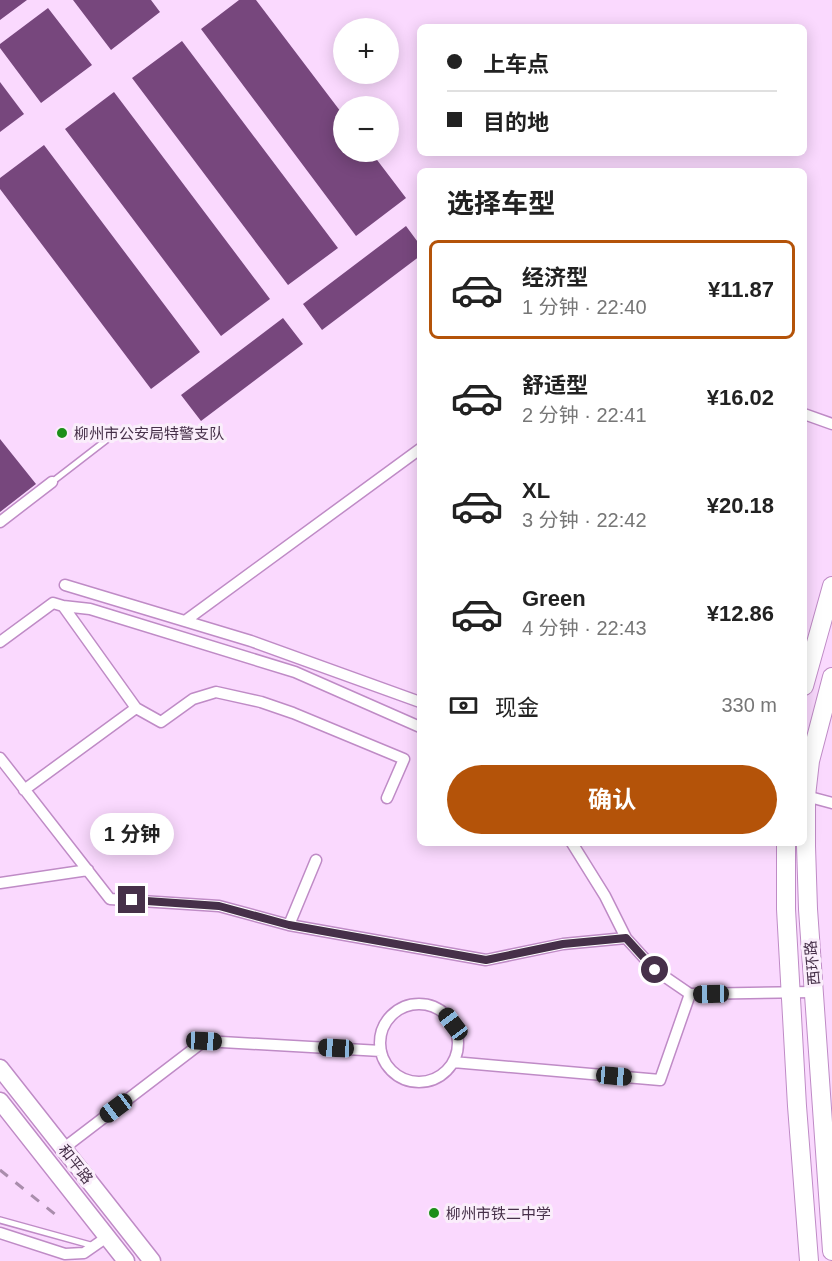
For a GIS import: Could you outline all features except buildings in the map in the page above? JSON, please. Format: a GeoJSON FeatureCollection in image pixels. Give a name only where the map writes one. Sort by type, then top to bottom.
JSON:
{"type":"FeatureCollection","features":[{"type":"Feature","properties":{"kind":"main road"},"geometry":{"type":"LineString","coordinates":[[807,675],[832,586]]}},
{"type":"Feature","properties":{"kind":"main road","name":"西环路"},"geometry":{"type":"LineString","coordinates":[[807,787],[810,761],[832,677]]}},
{"type":"Feature","properties":{"kind":"main road","name":"西环路"},"geometry":{"type":"LineString","coordinates":[[786,846],[786,909],[797,1106],[809,1261]]}},
{"type":"Feature","properties":{"kind":"main road","name":"西环路"},"geometry":{"type":"LineString","coordinates":[[807,846],[808,909],[832,1251]]}},
{"type":"Feature","properties":{"kind":"main road","name":"和平路"},"geometry":{"type":"LineString","coordinates":[[0,1068],[152,1261]]}},
{"type":"Feature","properties":{"kind":"main road","name":"和平路"},"geometry":{"type":"LineString","coordinates":[[0,1101],[101,1241],[126,1261]]}},
{"type":"Feature","properties":{"kind":"street"},"geometry":{"type":"LineString","coordinates":[[807,415],[832,424]]}},
{"type":"Feature","properties":{"kind":"street"},"geometry":{"type":"LineString","coordinates":[[185,621],[417,451]]}},
{"type":"Feature","properties":{"kind":"street"},"geometry":{"type":"LineString","coordinates":[[0,522],[52,482]]}},
{"type":"Feature","properties":{"kind":"street"},"geometry":{"type":"LineString","coordinates":[[65,585],[251,641],[417,701]]}},
{"type":"Feature","properties":{"kind":"street"},"geometry":{"type":"LineString","coordinates":[[0,642],[53,603],[90,609],[295,672],[417,727]]}},
{"type":"Feature","properties":{"kind":"street"},"geometry":{"type":"LineString","coordinates":[[63,606],[136,708],[160,722],[193,699],[216,692],[261,702],[293,713],[404,759],[387,798]]}},
{"type":"Feature","properties":{"kind":"street"},"geometry":{"type":"LineString","coordinates":[[24,790],[136,708]]}},
{"type":"Feature","properties":{"kind":"street"},"geometry":{"type":"LineString","coordinates":[[0,758],[110,899],[219,906],[289,925],[486,960],[563,944],[626,938]]}},
{"type":"Feature","properties":{"kind":"street"},"geometry":{"type":"LineString","coordinates":[[807,796],[832,803]]}},
{"type":"Feature","properties":{"kind":"street"},"geometry":{"type":"LineString","coordinates":[[574,846],[605,897],[626,938],[655,970],[690,994],[814,992]]}},
{"type":"Feature","properties":{"kind":"street"},"geometry":{"type":"LineString","coordinates":[[289,925],[316,860]]}},
{"type":"Feature","properties":{"kind":"street"},"geometry":{"type":"LineString","coordinates":[[0,883],[88,870]]}},
{"type":"Feature","properties":{"kind":"street"},"geometry":{"type":"LineString","coordinates":[[453,1062],[660,1080],[690,994]]}},
{"type":"Feature","properties":{"kind":"street"},"geometry":{"type":"LineString","coordinates":[[412,1004],[436,1007],[446,1014],[457,1036],[458,1049],[453,1062],[445,1072],[433,1079],[413,1081],[395,1073],[386,1063],[381,1051],[380,1038],[390,1016],[400,1008],[412,1004]]}},
{"type":"Feature","properties":{"kind":"street"},"geometry":{"type":"LineString","coordinates":[[64,1148],[204,1041],[381,1051]]}},
{"type":"Feature","properties":{"kind":"street"},"geometry":{"type":"LineString","coordinates":[[0,1233],[81,1257],[101,1241]]}},
{"type":"Feature","properties":{"kind":"lane"},"geometry":{"type":"LineString","coordinates":[[52,482],[109,438]]}},
{"type":"Feature","properties":{"kind":"lane"},"geometry":{"type":"LineString","coordinates":[[0,1220],[101,1241]]}},
{"type":"Feature","properties":{"kind":"railway"},"geometry":{"type":"LineString","coordinates":[[0,1170],[56,1215]]}},
{"type":"Feature","properties":{"kind":"place","name":"柳州市公安局特警支队"},"geometry":{"type":"Point","coordinates":[62,433]}},
{"type":"Feature","properties":{"kind":"place","name":"柳州市铁二中学"},"geometry":{"type":"Point","coordinates":[434,1213]}},
{"type":"Feature","properties":{"kind":"route"},"geometry":{"type":"LineString","coordinates":[[132,900],[219,906],[289,925],[486,960],[563,944],[626,938],[655,970]]}}]}
